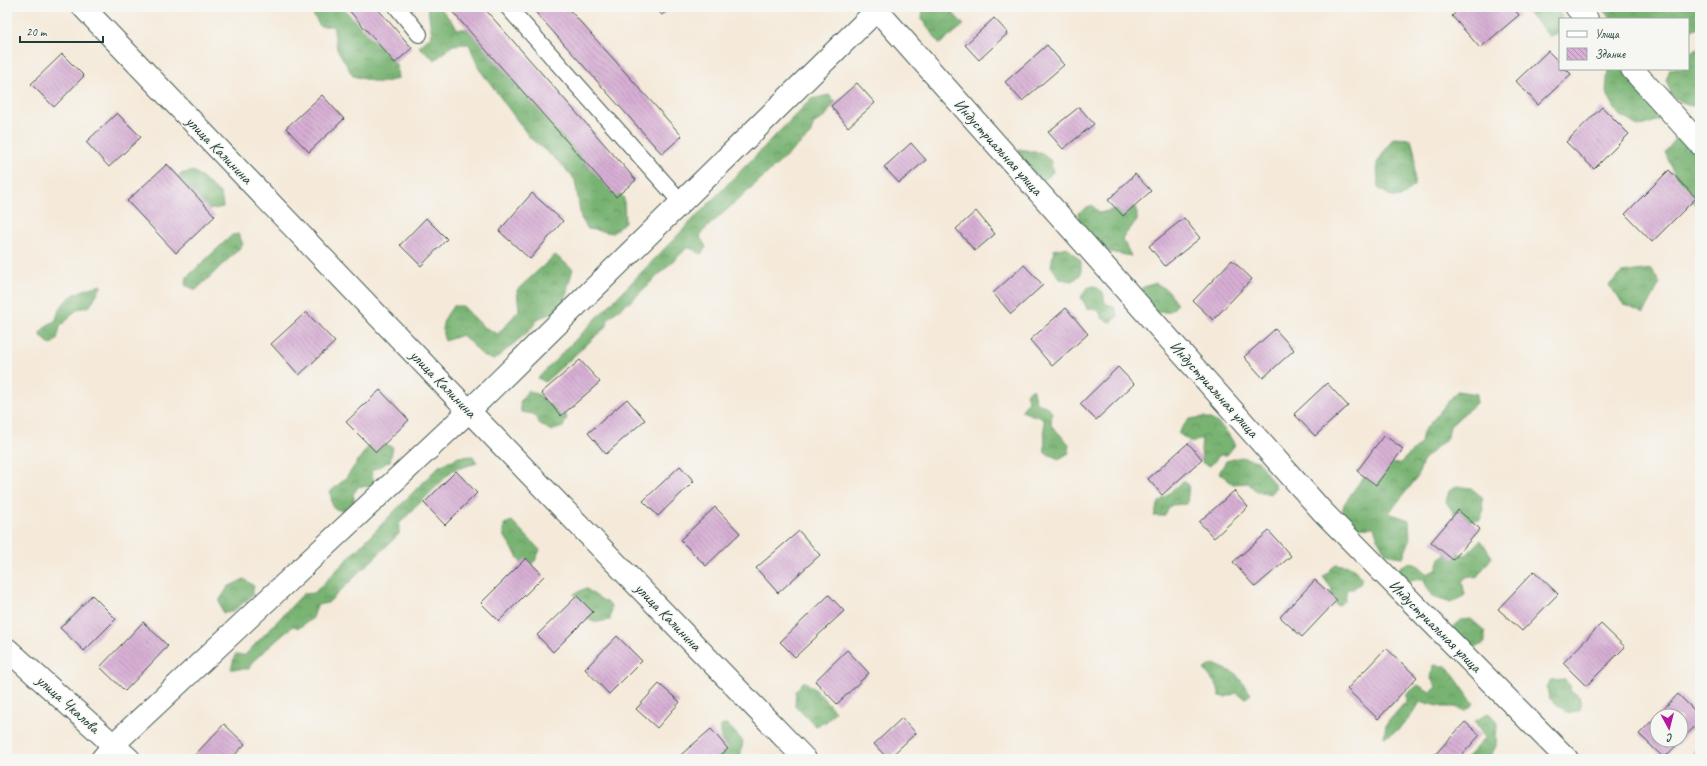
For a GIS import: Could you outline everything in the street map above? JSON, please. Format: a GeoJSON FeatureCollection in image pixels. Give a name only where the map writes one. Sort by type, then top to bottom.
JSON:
{"type":"FeatureCollection","features":[{"type":"Feature","properties":{"kind":"street","name":"улица Калинина"},"geometry":{"type":"LineString","coordinates":[[83,7],[469,411],[805,759]]}},
{"type":"Feature","properties":{"kind":"street"},"geometry":{"type":"LineString","coordinates":[[1576,7],[1585,18]]}},
{"type":"Feature","properties":{"kind":"street"},"geometry":{"type":"LineString","coordinates":[[108,752],[469,411],[877,8]]}},
{"type":"Feature","properties":{"kind":"street","name":"Индустриальная улица"},"geometry":{"type":"LineString","coordinates":[[877,8],[1322,511],[1567,759]]}},
{"type":"Feature","properties":{"kind":"street"},"geometry":{"type":"LineString","coordinates":[[1633,70],[1700,144]]}},
{"type":"Feature","properties":{"kind":"street","name":"улица Чкалова"},"geometry":{"type":"LineString","coordinates":[[7,649],[108,752],[130,759]]}},
{"type":"Feature","properties":{"kind":"lane"},"geometry":{"type":"LineString","coordinates":[[397,7],[419,34]]}},
{"type":"Feature","properties":{"kind":"lane"},"geometry":{"type":"LineString","coordinates":[[508,7],[681,202]]}},
{"type":"Feature","properties":{"kind":"green space"},"geometry":{"type":"Polygon","coordinates":[[[317,7],[342,7],[397,66],[398,79],[380,83],[353,76],[337,49],[333,26],[320,26],[313,15],[317,7]]]}},
{"type":"Feature","properties":{"kind":"green space"},"geometry":{"type":"Polygon","coordinates":[[[425,7],[442,7],[442,10],[458,29],[476,29],[624,198],[625,222],[613,233],[588,229],[581,218],[575,180],[559,162],[530,138],[479,69],[469,44],[453,45],[435,60],[419,47],[432,35],[428,10],[425,7]]]}},
{"type":"Feature","properties":{"kind":"green space"},"geometry":{"type":"Polygon","coordinates":[[[923,7],[947,7],[964,25],[940,44],[922,20],[923,7]]]}},
{"type":"Feature","properties":{"kind":"green space"},"geometry":{"type":"Polygon","coordinates":[[[1522,7],[1554,7],[1562,18],[1559,18],[1559,32],[1550,37],[1522,7]]]}},
{"type":"Feature","properties":{"kind":"green space"},"geometry":{"type":"Polygon","coordinates":[[[1600,7],[1700,7],[1700,27],[1689,31],[1689,18],[1610,18],[1600,7]]]}},
{"type":"Feature","properties":{"kind":"green space"},"geometry":{"type":"Polygon","coordinates":[[[1700,48],[1700,107],[1687,105],[1672,96],[1666,80],[1670,70],[1689,70],[1689,53],[1700,48]]]}},
{"type":"Feature","properties":{"kind":"green space"},"geometry":{"type":"Polygon","coordinates":[[[1608,70],[1627,70],[1657,102],[1659,120],[1639,127],[1618,114],[1606,92],[1608,70]]]}},
{"type":"Feature","properties":{"kind":"green space"},"geometry":{"type":"Polygon","coordinates":[[[829,95],[835,101],[825,117],[814,123],[810,135],[702,232],[700,237],[706,247],[701,254],[688,247],[629,303],[625,304],[608,319],[607,326],[545,382],[538,378],[811,99],[829,95]]]}},
{"type":"Feature","properties":{"kind":"green space"},"geometry":{"type":"Polygon","coordinates":[[[1689,123],[1700,135],[1700,209],[1679,185],[1665,152],[1689,123]]]}},
{"type":"Feature","properties":{"kind":"green space"},"geometry":{"type":"Polygon","coordinates":[[[1393,138],[1411,139],[1415,154],[1414,186],[1402,197],[1392,197],[1378,188],[1377,163],[1393,138]]]}},
{"type":"Feature","properties":{"kind":"green space"},"geometry":{"type":"Polygon","coordinates":[[[1019,149],[1041,153],[1051,161],[1053,172],[1040,183],[1018,163],[1019,149]]]}},
{"type":"Feature","properties":{"kind":"green space"},"geometry":{"type":"Polygon","coordinates":[[[194,171],[221,194],[223,207],[202,210],[178,181],[180,174],[194,171]]]}},
{"type":"Feature","properties":{"kind":"green space"},"geometry":{"type":"Polygon","coordinates":[[[1092,205],[1100,213],[1129,205],[1137,208],[1137,221],[1122,238],[1131,256],[1094,249],[1081,233],[1078,213],[1092,205]]]}},
{"type":"Feature","properties":{"kind":"green space"},"geometry":{"type":"Polygon","coordinates":[[[239,234],[243,245],[196,290],[185,285],[187,277],[232,235],[239,234]]]}},
{"type":"Feature","properties":{"kind":"green space"},"geometry":{"type":"Polygon","coordinates":[[[1067,247],[1081,261],[1081,274],[1073,281],[1060,279],[1051,266],[1054,250],[1067,247]]]}},
{"type":"Feature","properties":{"kind":"green space"},"geometry":{"type":"Polygon","coordinates":[[[555,255],[573,269],[564,309],[539,318],[529,331],[494,360],[483,356],[462,335],[445,341],[442,331],[443,322],[453,306],[463,306],[484,327],[498,334],[519,310],[517,290],[555,255]]]}},
{"type":"Feature","properties":{"kind":"green space"},"geometry":{"type":"Polygon","coordinates":[[[1651,269],[1660,283],[1644,313],[1624,305],[1609,285],[1621,273],[1651,269]]]}},
{"type":"Feature","properties":{"kind":"green space"},"geometry":{"type":"Polygon","coordinates":[[[1156,283],[1169,291],[1177,305],[1169,312],[1151,313],[1138,293],[1143,287],[1156,283]]]}},
{"type":"Feature","properties":{"kind":"green space"},"geometry":{"type":"Polygon","coordinates":[[[102,285],[90,306],[78,309],[60,327],[57,340],[50,345],[39,334],[46,326],[56,320],[62,305],[73,295],[102,285]]]}},
{"type":"Feature","properties":{"kind":"green space"},"geometry":{"type":"Polygon","coordinates":[[[1094,286],[1103,292],[1105,303],[1114,307],[1118,316],[1110,322],[1102,318],[1098,309],[1087,308],[1081,297],[1087,288],[1094,286]]]}},
{"type":"Feature","properties":{"kind":"green space"},"geometry":{"type":"Polygon","coordinates":[[[1032,388],[1036,403],[1046,406],[1052,412],[1051,425],[1069,444],[1069,453],[1059,459],[1045,453],[1044,419],[1021,411],[1029,401],[1026,393],[1032,388]]]}},
{"type":"Feature","properties":{"kind":"green space"},"geometry":{"type":"Polygon","coordinates":[[[528,390],[541,396],[546,403],[561,410],[567,417],[563,427],[551,431],[539,423],[534,414],[521,412],[520,402],[528,390]]]}},
{"type":"Feature","properties":{"kind":"green space"},"geometry":{"type":"Polygon","coordinates":[[[1457,391],[1477,394],[1476,403],[1450,426],[1448,437],[1424,459],[1417,478],[1389,513],[1409,520],[1410,540],[1403,557],[1390,554],[1386,552],[1380,544],[1374,527],[1349,528],[1340,520],[1344,504],[1361,480],[1385,465],[1400,463],[1421,443],[1423,432],[1457,391]]]}},
{"type":"Feature","properties":{"kind":"green space"},"geometry":{"type":"Polygon","coordinates":[[[1204,417],[1219,424],[1229,435],[1235,445],[1227,455],[1220,455],[1210,466],[1202,463],[1202,438],[1192,443],[1178,433],[1189,419],[1204,417]]]}},
{"type":"Feature","properties":{"kind":"green space"},"geometry":{"type":"Polygon","coordinates":[[[378,442],[393,447],[390,461],[371,471],[374,481],[370,487],[359,486],[353,494],[355,503],[342,511],[333,508],[330,492],[346,478],[367,448],[378,442]]]}},
{"type":"Feature","properties":{"kind":"green space"},"geometry":{"type":"Polygon","coordinates":[[[473,456],[477,463],[453,470],[399,524],[399,534],[328,603],[317,605],[313,618],[299,628],[293,626],[252,662],[249,669],[231,669],[235,655],[245,655],[303,594],[314,593],[439,466],[459,457],[473,456]]]}},
{"type":"Feature","properties":{"kind":"green space"},"geometry":{"type":"Polygon","coordinates":[[[1241,457],[1258,461],[1276,487],[1270,494],[1257,492],[1248,483],[1233,484],[1219,473],[1226,461],[1241,457]]]}},
{"type":"Feature","properties":{"kind":"green space"},"geometry":{"type":"Polygon","coordinates":[[[1183,481],[1189,485],[1187,504],[1171,505],[1164,516],[1154,516],[1159,502],[1183,481]]]}},
{"type":"Feature","properties":{"kind":"green space"},"geometry":{"type":"Polygon","coordinates":[[[1457,486],[1471,488],[1482,497],[1483,512],[1480,520],[1459,520],[1446,502],[1449,491],[1457,486]]]}},
{"type":"Feature","properties":{"kind":"green space"},"geometry":{"type":"Polygon","coordinates":[[[512,521],[540,550],[535,561],[524,568],[504,535],[504,524],[512,521]]]}},
{"type":"Feature","properties":{"kind":"green space"},"geometry":{"type":"Polygon","coordinates":[[[1481,540],[1492,557],[1476,578],[1468,576],[1462,581],[1465,595],[1451,603],[1432,597],[1423,579],[1406,581],[1398,575],[1400,567],[1410,562],[1419,566],[1428,574],[1437,568],[1440,558],[1450,552],[1466,555],[1481,540]]]}},
{"type":"Feature","properties":{"kind":"green space"},"geometry":{"type":"Polygon","coordinates":[[[1336,564],[1350,566],[1361,576],[1361,583],[1353,589],[1347,589],[1345,600],[1338,606],[1330,599],[1332,589],[1323,577],[1336,564]]]}},
{"type":"Feature","properties":{"kind":"green space"},"geometry":{"type":"Polygon","coordinates":[[[244,579],[254,586],[252,596],[233,611],[223,613],[219,601],[228,587],[244,579]]]}},
{"type":"Feature","properties":{"kind":"green space"},"geometry":{"type":"Polygon","coordinates":[[[586,588],[611,606],[610,620],[597,622],[583,618],[582,604],[574,594],[586,588]]]}},
{"type":"Feature","properties":{"kind":"green space"},"geometry":{"type":"Polygon","coordinates":[[[1471,619],[1485,631],[1485,643],[1469,650],[1452,629],[1460,620],[1471,619]]]}},
{"type":"Feature","properties":{"kind":"green space"},"geometry":{"type":"Polygon","coordinates":[[[1214,664],[1236,674],[1251,694],[1246,698],[1236,693],[1226,697],[1220,696],[1217,686],[1204,669],[1214,664]]]}},
{"type":"Feature","properties":{"kind":"green space"},"geometry":{"type":"Polygon","coordinates":[[[1433,665],[1447,666],[1474,704],[1465,711],[1455,707],[1443,707],[1420,702],[1405,723],[1390,735],[1384,737],[1386,724],[1407,700],[1406,695],[1418,685],[1430,692],[1437,687],[1431,679],[1433,665]]]}},
{"type":"Feature","properties":{"kind":"green space"},"geometry":{"type":"Polygon","coordinates":[[[1564,679],[1570,685],[1571,692],[1579,696],[1581,705],[1580,710],[1569,714],[1549,698],[1547,688],[1551,680],[1564,679]]]}},
{"type":"Feature","properties":{"kind":"green space"},"geometry":{"type":"Polygon","coordinates":[[[804,681],[815,689],[835,711],[826,722],[816,726],[795,706],[796,691],[804,681]]]}},
{"type":"Feature","properties":{"kind":"green space"},"geometry":{"type":"Polygon","coordinates":[[[1489,713],[1497,722],[1496,746],[1489,759],[1465,759],[1485,738],[1475,721],[1489,713]]]}},
{"type":"Feature","properties":{"kind":"green space"},"geometry":{"type":"Polygon","coordinates":[[[727,724],[743,741],[740,758],[713,759],[726,747],[721,739],[721,726],[727,724]]]}},
{"type":"Feature","properties":{"kind":"green space"},"geometry":{"type":"Polygon","coordinates":[[[1700,746],[1700,759],[1689,759],[1700,746]]]}},
{"type":"Feature","properties":{"kind":"building"},"geometry":{"type":"Polygon","coordinates":[[[346,7],[376,7],[412,48],[395,63],[346,7]]]}},
{"type":"Feature","properties":{"kind":"building"},"geometry":{"type":"Polygon","coordinates":[[[448,7],[483,7],[636,180],[616,197],[448,7]]]}},
{"type":"Feature","properties":{"kind":"building"},"geometry":{"type":"Polygon","coordinates":[[[531,7],[567,7],[682,136],[662,154],[531,7]]]}},
{"type":"Feature","properties":{"kind":"building"},"geometry":{"type":"Polygon","coordinates":[[[654,7],[672,7],[662,15],[654,7]]]}},
{"type":"Feature","properties":{"kind":"building"},"geometry":{"type":"Polygon","coordinates":[[[1462,7],[1512,7],[1519,15],[1480,48],[1452,16],[1462,7]]]}},
{"type":"Feature","properties":{"kind":"building"},"geometry":{"type":"Polygon","coordinates":[[[994,18],[1008,33],[979,60],[965,45],[994,18]]]}},
{"type":"Feature","properties":{"kind":"building"},"geometry":{"type":"Polygon","coordinates":[[[1047,45],[1064,65],[1022,101],[1005,82],[1047,45]]]}},
{"type":"Feature","properties":{"kind":"building"},"geometry":{"type":"Polygon","coordinates":[[[1548,51],[1559,62],[1559,70],[1567,70],[1571,74],[1538,105],[1516,81],[1548,51]]]}},
{"type":"Feature","properties":{"kind":"building"},"geometry":{"type":"Polygon","coordinates":[[[62,54],[84,76],[54,107],[31,84],[62,54]]]}},
{"type":"Feature","properties":{"kind":"building"},"geometry":{"type":"Polygon","coordinates":[[[857,83],[875,103],[848,127],[831,106],[857,83]]]}},
{"type":"Feature","properties":{"kind":"building"},"geometry":{"type":"Polygon","coordinates":[[[322,95],[344,119],[309,152],[286,128],[322,95]]]}},
{"type":"Feature","properties":{"kind":"building"},"geometry":{"type":"Polygon","coordinates":[[[1079,107],[1094,124],[1063,149],[1048,132],[1079,107]]]}},
{"type":"Feature","properties":{"kind":"building"},"geometry":{"type":"Polygon","coordinates":[[[1602,107],[1629,134],[1594,169],[1566,142],[1602,107]]]}},
{"type":"Feature","properties":{"kind":"building"},"geometry":{"type":"Polygon","coordinates":[[[117,113],[141,137],[109,167],[86,142],[117,113]]]}},
{"type":"Feature","properties":{"kind":"building"},"geometry":{"type":"Polygon","coordinates":[[[911,143],[926,160],[899,183],[884,167],[911,143]]]}},
{"type":"Feature","properties":{"kind":"building"},"geometry":{"type":"Polygon","coordinates":[[[167,164],[215,216],[176,253],[127,201],[167,164]]]}},
{"type":"Feature","properties":{"kind":"building"},"geometry":{"type":"Polygon","coordinates":[[[1669,170],[1696,198],[1652,242],[1625,214],[1669,170]]]}},
{"type":"Feature","properties":{"kind":"building"},"geometry":{"type":"Polygon","coordinates":[[[1135,174],[1151,191],[1123,216],[1108,200],[1135,174]]]}},
{"type":"Feature","properties":{"kind":"building"},"geometry":{"type":"Polygon","coordinates":[[[532,193],[563,221],[530,259],[499,231],[532,193]]]}},
{"type":"Feature","properties":{"kind":"building"},"geometry":{"type":"Polygon","coordinates":[[[976,211],[995,234],[975,251],[956,229],[976,211]]]}},
{"type":"Feature","properties":{"kind":"building"},"geometry":{"type":"Polygon","coordinates":[[[426,218],[447,239],[421,266],[400,245],[426,218]]]}},
{"type":"Feature","properties":{"kind":"building"},"geometry":{"type":"Polygon","coordinates":[[[1184,218],[1200,238],[1165,266],[1149,246],[1184,218]]]}},
{"type":"Feature","properties":{"kind":"building"},"geometry":{"type":"Polygon","coordinates":[[[1232,260],[1252,279],[1213,320],[1193,301],[1232,260]]]}},
{"type":"Feature","properties":{"kind":"building"},"geometry":{"type":"Polygon","coordinates":[[[1024,265],[1043,285],[1011,314],[993,293],[1024,265]]]}},
{"type":"Feature","properties":{"kind":"building"},"geometry":{"type":"Polygon","coordinates":[[[1066,308],[1088,334],[1052,366],[1030,340],[1066,308]]]}},
{"type":"Feature","properties":{"kind":"building"},"geometry":{"type":"Polygon","coordinates":[[[306,312],[335,342],[299,375],[271,344],[306,312]]]}},
{"type":"Feature","properties":{"kind":"building"},"geometry":{"type":"Polygon","coordinates":[[[1275,329],[1294,350],[1263,378],[1244,357],[1275,329]]]}},
{"type":"Feature","properties":{"kind":"building"},"geometry":{"type":"Polygon","coordinates":[[[580,360],[600,382],[561,416],[541,393],[580,360]]]}},
{"type":"Feature","properties":{"kind":"building"},"geometry":{"type":"Polygon","coordinates":[[[1118,367],[1134,384],[1096,420],[1080,404],[1118,367]]]}},
{"type":"Feature","properties":{"kind":"building"},"geometry":{"type":"Polygon","coordinates":[[[1327,383],[1348,406],[1315,436],[1294,414],[1327,383]]]}},
{"type":"Feature","properties":{"kind":"building"},"geometry":{"type":"Polygon","coordinates":[[[380,390],[409,420],[376,452],[346,422],[380,390]]]}},
{"type":"Feature","properties":{"kind":"building"},"geometry":{"type":"Polygon","coordinates":[[[627,399],[645,420],[606,454],[588,433],[627,399]]]}},
{"type":"Feature","properties":{"kind":"building"},"geometry":{"type":"Polygon","coordinates":[[[1384,435],[1403,449],[1376,485],[1357,471],[1384,435]]]}},
{"type":"Feature","properties":{"kind":"building"},"geometry":{"type":"Polygon","coordinates":[[[1188,443],[1202,459],[1162,495],[1148,479],[1188,443]]]}},
{"type":"Feature","properties":{"kind":"building"},"geometry":{"type":"Polygon","coordinates":[[[680,466],[694,481],[658,516],[643,501],[680,466]]]}},
{"type":"Feature","properties":{"kind":"building"},"geometry":{"type":"Polygon","coordinates":[[[456,471],[477,493],[445,525],[424,503],[456,471]]]}},
{"type":"Feature","properties":{"kind":"building"},"geometry":{"type":"Polygon","coordinates":[[[1234,491],[1248,507],[1214,538],[1199,522],[1234,491]]]}},
{"type":"Feature","properties":{"kind":"building"},"geometry":{"type":"Polygon","coordinates":[[[715,507],[740,533],[706,566],[680,540],[715,507]]]}},
{"type":"Feature","properties":{"kind":"building"},"geometry":{"type":"Polygon","coordinates":[[[1458,510],[1480,529],[1453,560],[1431,542],[1458,510]]]}},
{"type":"Feature","properties":{"kind":"building"},"geometry":{"type":"Polygon","coordinates":[[[799,531],[820,555],[778,593],[756,568],[799,531]]]}},
{"type":"Feature","properties":{"kind":"building"},"geometry":{"type":"Polygon","coordinates":[[[1269,531],[1291,556],[1255,587],[1233,562],[1269,531]]]}},
{"type":"Feature","properties":{"kind":"building"},"geometry":{"type":"Polygon","coordinates":[[[526,558],[544,576],[499,621],[481,603],[526,558]]]}},
{"type":"Feature","properties":{"kind":"building"},"geometry":{"type":"Polygon","coordinates":[[[1534,571],[1558,594],[1522,631],[1498,609],[1534,571]]]}},
{"type":"Feature","properties":{"kind":"building"},"geometry":{"type":"Polygon","coordinates":[[[1315,580],[1337,600],[1302,637],[1280,617],[1315,580]]]}},
{"type":"Feature","properties":{"kind":"building"},"geometry":{"type":"Polygon","coordinates":[[[92,595],[116,619],[84,651],[60,628],[92,595]]]}},
{"type":"Feature","properties":{"kind":"building"},"geometry":{"type":"Polygon","coordinates":[[[829,595],[844,611],[795,657],[780,642],[829,595]]]}},
{"type":"Feature","properties":{"kind":"building"},"geometry":{"type":"Polygon","coordinates":[[[577,596],[593,612],[553,652],[537,635],[577,596]]]}},
{"type":"Feature","properties":{"kind":"building"},"geometry":{"type":"Polygon","coordinates":[[[143,622],[168,646],[125,691],[100,667],[143,622]]]}},
{"type":"Feature","properties":{"kind":"building"},"geometry":{"type":"Polygon","coordinates":[[[1601,624],[1625,647],[1586,686],[1563,663],[1601,624]]]}},
{"type":"Feature","properties":{"kind":"building"},"geometry":{"type":"Polygon","coordinates":[[[617,636],[642,661],[609,694],[585,669],[617,636]]]}},
{"type":"Feature","properties":{"kind":"building"},"geometry":{"type":"Polygon","coordinates":[[[1386,648],[1417,677],[1378,719],[1347,689],[1386,648]]]}},
{"type":"Feature","properties":{"kind":"building"},"geometry":{"type":"Polygon","coordinates":[[[847,650],[869,673],[837,704],[815,681],[847,650]]]}},
{"type":"Feature","properties":{"kind":"building"},"geometry":{"type":"Polygon","coordinates":[[[659,684],[680,702],[657,728],[636,709],[659,684]]]}},
{"type":"Feature","properties":{"kind":"building"},"geometry":{"type":"Polygon","coordinates":[[[1678,694],[1700,716],[1700,721],[1689,732],[1689,708],[1664,708],[1678,694]]]}},
{"type":"Feature","properties":{"kind":"building"},"geometry":{"type":"Polygon","coordinates":[[[902,718],[916,733],[888,759],[874,744],[902,718]]]}},
{"type":"Feature","properties":{"kind":"building"},"geometry":{"type":"Polygon","coordinates":[[[1465,722],[1480,735],[1458,759],[1431,759],[1465,722]]]}},
{"type":"Feature","properties":{"kind":"building"},"geometry":{"type":"Polygon","coordinates":[[[224,724],[245,744],[231,759],[191,759],[224,724]]]}},
{"type":"Feature","properties":{"kind":"building"},"geometry":{"type":"Polygon","coordinates":[[[1649,724],[1649,744],[1639,734],[1649,724]]]}},
{"type":"Feature","properties":{"kind":"building"},"geometry":{"type":"Polygon","coordinates":[[[711,729],[728,749],[716,759],[676,759],[711,729]]]}},
{"type":"Feature","properties":{"kind":"building"},"geometry":{"type":"Polygon","coordinates":[[[1654,748],[1674,748],[1664,758],[1654,748]]]}}]}
